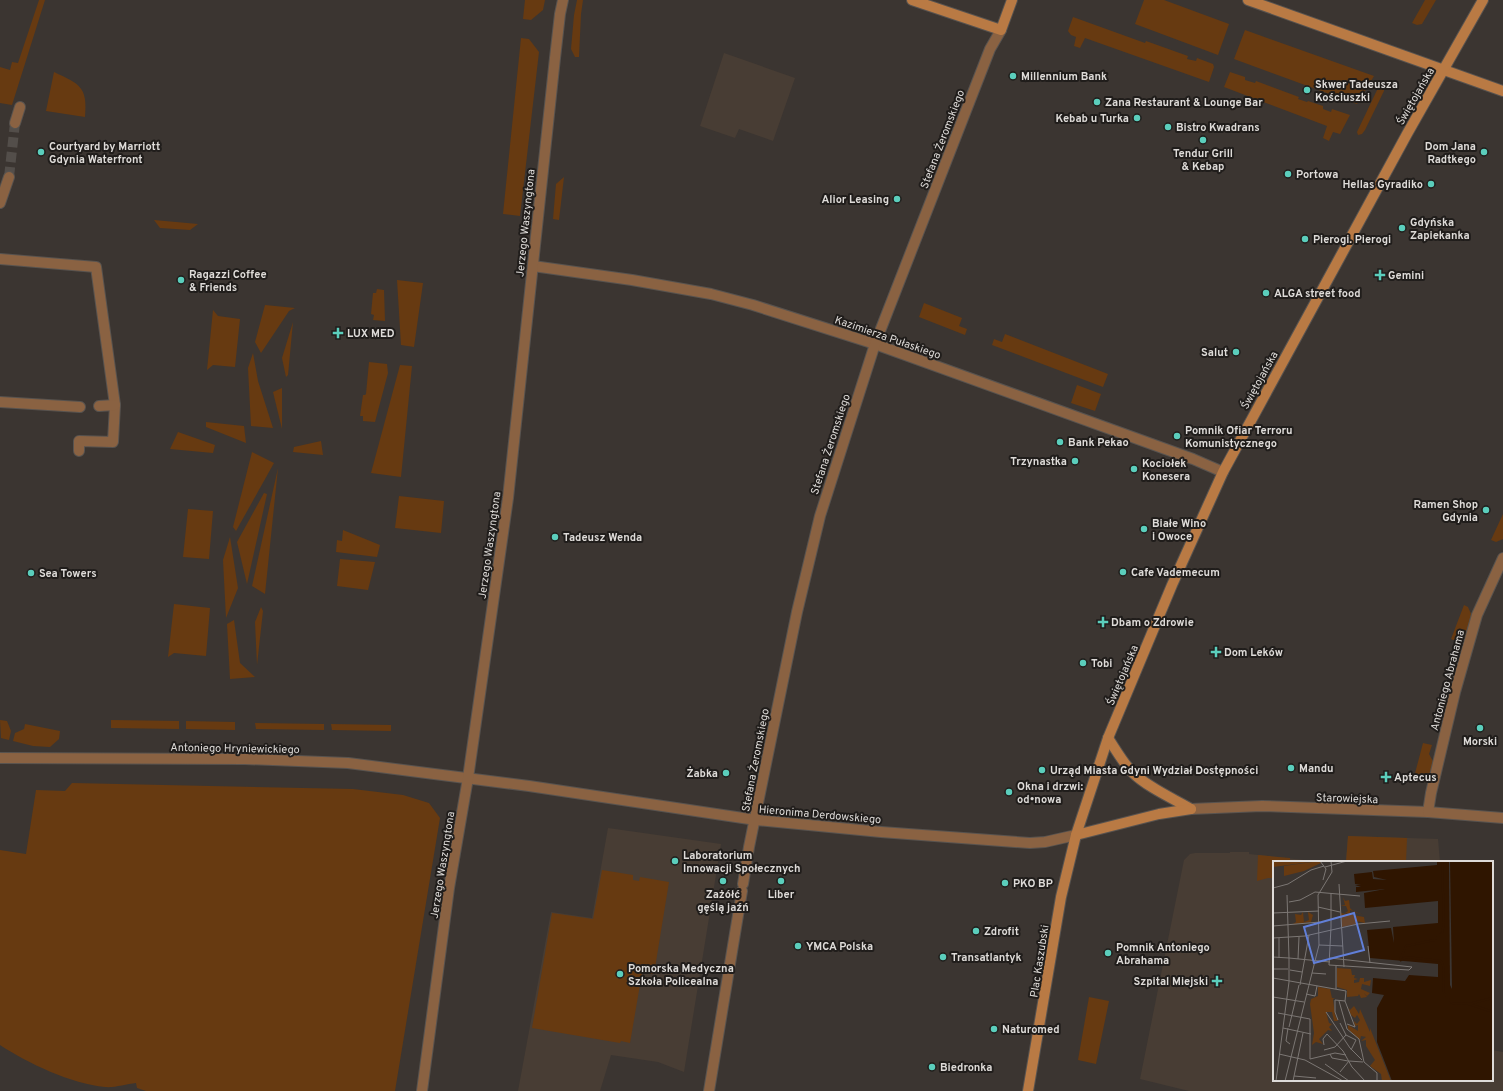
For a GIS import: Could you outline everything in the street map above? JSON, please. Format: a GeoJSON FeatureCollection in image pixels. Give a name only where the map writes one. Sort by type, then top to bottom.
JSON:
{"type":"FeatureCollection","features":[{"type":"Feature","properties":{"kind":"street","name":"Jerzego Waszyngtona"},"geometry":{"type":"LineString","coordinates":[[422,1091],[449,888],[468,778],[508,498],[555,58],[563,0]]}},
{"type":"Feature","properties":{"kind":"street"},"geometry":{"type":"LineString","coordinates":[[912,0],[1001,30],[1012,0]]}},
{"type":"Feature","properties":{"kind":"street"},"geometry":{"type":"LineString","coordinates":[[1248,0],[1503,90]]}},
{"type":"Feature","properties":{"kind":"street","name":"Świętojańska"},"geometry":{"type":"LineString","coordinates":[[1076,835],[1108,738],[1172,585],[1223,472],[1399,148],[1483,0]]}},
{"type":"Feature","properties":{"kind":"street","name":"Stefana Żeromskiego"},"geometry":{"type":"LineString","coordinates":[[709,1091],[749,847],[756,820],[797,612],[820,516],[874,344],[990,49],[1001,30]]}},
{"type":"Feature","properties":{"kind":"street"},"geometry":{"type":"LineString","coordinates":[[15,124],[20,107]]}},
{"type":"Feature","properties":{"kind":"street"},"geometry":{"type":"LineString","coordinates":[[0,203],[9,177]]}},
{"type":"Feature","properties":{"kind":"street"},"geometry":{"type":"LineString","coordinates":[[0,259],[96,267],[115,405],[113,442],[79,441],[78,451]]}},
{"type":"Feature","properties":{"kind":"street","name":"Kazimierza Pułaskiego"},"geometry":{"type":"LineString","coordinates":[[533,266],[632,280],[711,294],[753,305],[874,344],[1193,459],[1223,472]]}},
{"type":"Feature","properties":{"kind":"street"},"geometry":{"type":"LineString","coordinates":[[0,402],[80,407]]}},
{"type":"Feature","properties":{"kind":"street"},"geometry":{"type":"LineString","coordinates":[[99,406],[115,405]]}},
{"type":"Feature","properties":{"kind":"street","name":"Antoniego Abrahama"},"geometry":{"type":"LineString","coordinates":[[1428,812],[1431,793],[1455,692],[1475,622],[1503,558]]}},
{"type":"Feature","properties":{"kind":"street"},"geometry":{"type":"LineString","coordinates":[[1108,738],[1123,761],[1134,773],[1144,781],[1191,809]]}},
{"type":"Feature","properties":{"kind":"street","name":"Antoniego Hryniewickiego"},"geometry":{"type":"LineString","coordinates":[[0,758],[292,760],[348,763],[468,778]]}},
{"type":"Feature","properties":{"kind":"street","name":"Hieronima Derdowskiego"},"geometry":{"type":"LineString","coordinates":[[468,778],[756,820],[881,832],[1030,843],[1045,842],[1076,835]]}},
{"type":"Feature","properties":{"kind":"street","name":"Starowiejska"},"geometry":{"type":"LineString","coordinates":[[1191,809],[1262,806],[1428,812],[1503,818]]}},
{"type":"Feature","properties":{"kind":"street"},"geometry":{"type":"LineString","coordinates":[[1076,835],[1152,816],[1191,809]]}},
{"type":"Feature","properties":{"kind":"street","name":"Plac Kaszubski"},"geometry":{"type":"LineString","coordinates":[[1028,1091],[1060,904],[1076,835]]}},
{"type":"Feature","properties":{"kind":"shaded area"},"geometry":{"type":"Polygon","coordinates":[[[39,0],[45,0],[12,105],[0,103],[0,67],[10,70],[12,62],[18,63],[39,0]]]}},
{"type":"Feature","properties":{"kind":"shaded area"},"geometry":{"type":"Polygon","coordinates":[[[525,0],[545,0],[543,10],[531,20],[523,19],[525,0]]]}},
{"type":"Feature","properties":{"kind":"shaded area"},"geometry":{"type":"Polygon","coordinates":[[[577,0],[583,0],[579,57],[575,57],[571,49],[577,0]]]}},
{"type":"Feature","properties":{"kind":"shaded area"},"geometry":{"type":"Polygon","coordinates":[[[1144,0],[1164,0],[1229,24],[1218,55],[1135,24],[1144,0]]]}},
{"type":"Feature","properties":{"kind":"shaded area"},"geometry":{"type":"Polygon","coordinates":[[[1425,0],[1436,0],[1422,24],[1417,25],[1412,23],[1425,0]]]}},
{"type":"Feature","properties":{"kind":"shaded area"},"geometry":{"type":"Polygon","coordinates":[[[1073,17],[1145,43],[1146,41],[1188,56],[1187,59],[1196,61],[1197,58],[1213,64],[1214,67],[1209,82],[1085,38],[1080,48],[1074,46],[1076,37],[1071,35],[1068,31],[1073,17]]]}},
{"type":"Feature","properties":{"kind":"shaded area"},"geometry":{"type":"Polygon","coordinates":[[[1245,30],[1374,76],[1357,104],[1234,59],[1245,30]]]}},
{"type":"Feature","properties":{"kind":"shaded area"},"geometry":{"type":"Polygon","coordinates":[[[521,38],[529,39],[539,52],[520,216],[503,214],[521,38]]]}},
{"type":"Feature","properties":{"kind":"shaded area"},"geometry":{"type":"Polygon","coordinates":[[[724,53],[795,78],[773,141],[739,129],[735,138],[700,126],[724,53]]]}},
{"type":"Feature","properties":{"kind":"shaded area"},"geometry":{"type":"Polygon","coordinates":[[[54,72],[76,83],[80,87],[85,99],[85,117],[46,111],[54,72]]]}},
{"type":"Feature","properties":{"kind":"shaded area"},"geometry":{"type":"Polygon","coordinates":[[[1230,72],[1245,77],[1245,80],[1255,83],[1256,81],[1299,97],[1298,99],[1323,106],[1323,109],[1331,112],[1332,109],[1350,115],[1340,134],[1333,132],[1329,141],[1323,138],[1327,126],[1224,87],[1230,72]]]}},
{"type":"Feature","properties":{"kind":"shaded area"},"geometry":{"type":"Polygon","coordinates":[[[1381,86],[1384,87],[1384,91],[1365,130],[1362,134],[1358,135],[1357,132],[1378,88],[1381,86]]]}},
{"type":"Feature","properties":{"kind":"shaded area"},"geometry":{"type":"Polygon","coordinates":[[[564,177],[559,220],[553,219],[556,184],[564,177]]]}},
{"type":"Feature","properties":{"kind":"shaded area"},"geometry":{"type":"Polygon","coordinates":[[[154,220],[198,224],[190,230],[160,228],[154,220]]]}},
{"type":"Feature","properties":{"kind":"shaded area"},"geometry":{"type":"Polygon","coordinates":[[[397,280],[423,283],[414,347],[401,345],[397,280]]]}},
{"type":"Feature","properties":{"kind":"shaded area"},"geometry":{"type":"Polygon","coordinates":[[[377,289],[384,290],[385,321],[373,320],[374,315],[371,314],[373,293],[376,293],[377,289]]]}},
{"type":"Feature","properties":{"kind":"shaded area"},"geometry":{"type":"Polygon","coordinates":[[[924,303],[962,318],[959,326],[967,329],[965,335],[919,317],[924,303]]]}},
{"type":"Feature","properties":{"kind":"shaded area"},"geometry":{"type":"Polygon","coordinates":[[[265,305],[295,308],[289,311],[261,353],[255,342],[265,305]]]}},
{"type":"Feature","properties":{"kind":"shaded area"},"geometry":{"type":"Polygon","coordinates":[[[213,310],[218,316],[240,319],[235,367],[213,365],[207,370],[213,310]]]}},
{"type":"Feature","properties":{"kind":"shaded area"},"geometry":{"type":"Polygon","coordinates":[[[293,322],[288,375],[286,377],[282,358],[293,322]]]}},
{"type":"Feature","properties":{"kind":"shaded area"},"geometry":{"type":"Polygon","coordinates":[[[1005,334],[1108,374],[1103,387],[992,345],[994,339],[1002,342],[1005,334]]]}},
{"type":"Feature","properties":{"kind":"shaded area"},"geometry":{"type":"Polygon","coordinates":[[[253,353],[258,381],[273,428],[251,426],[248,368],[253,353]]]}},
{"type":"Feature","properties":{"kind":"shaded area"},"geometry":{"type":"Polygon","coordinates":[[[369,362],[387,364],[388,373],[375,422],[363,421],[363,416],[360,416],[363,395],[366,394],[369,362]]]}},
{"type":"Feature","properties":{"kind":"shaded area"},"geometry":{"type":"Polygon","coordinates":[[[400,365],[412,366],[401,477],[371,473],[400,365]]]}},
{"type":"Feature","properties":{"kind":"shaded area"},"geometry":{"type":"Polygon","coordinates":[[[1077,385],[1101,394],[1095,411],[1071,403],[1077,385]]]}},
{"type":"Feature","properties":{"kind":"shaded area"},"geometry":{"type":"Polygon","coordinates":[[[282,388],[282,429],[273,392],[282,388]]]}},
{"type":"Feature","properties":{"kind":"shaded area"},"geometry":{"type":"Polygon","coordinates":[[[206,422],[244,426],[246,443],[206,427],[206,422]]]}},
{"type":"Feature","properties":{"kind":"shaded area"},"geometry":{"type":"Polygon","coordinates":[[[178,432],[215,445],[213,453],[170,449],[178,432]]]}},
{"type":"Feature","properties":{"kind":"shaded area"},"geometry":{"type":"Polygon","coordinates":[[[321,441],[323,455],[293,452],[294,447],[321,441]]]}},
{"type":"Feature","properties":{"kind":"shaded area"},"geometry":{"type":"Polygon","coordinates":[[[252,452],[274,463],[236,531],[233,527],[252,452]]]}},
{"type":"Feature","properties":{"kind":"shaded area"},"geometry":{"type":"Polygon","coordinates":[[[278,468],[265,594],[252,586],[278,468]]]}},
{"type":"Feature","properties":{"kind":"shaded area"},"geometry":{"type":"Polygon","coordinates":[[[264,493],[267,494],[247,584],[237,542],[264,493]]]}},
{"type":"Feature","properties":{"kind":"shaded area"},"geometry":{"type":"Polygon","coordinates":[[[399,496],[444,501],[441,533],[395,528],[399,496]]]}},
{"type":"Feature","properties":{"kind":"shaded area"},"geometry":{"type":"Polygon","coordinates":[[[188,509],[213,511],[209,559],[183,557],[188,509]]]}},
{"type":"Feature","properties":{"kind":"shaded area"},"geometry":{"type":"Polygon","coordinates":[[[1503,514],[1503,539],[1496,542],[1491,540],[1503,514]]]}},
{"type":"Feature","properties":{"kind":"shaded area"},"geometry":{"type":"Polygon","coordinates":[[[343,530],[380,545],[377,557],[336,552],[337,540],[342,541],[343,530]]]}},
{"type":"Feature","properties":{"kind":"shaded area"},"geometry":{"type":"Polygon","coordinates":[[[230,537],[238,588],[226,618],[223,560],[230,537]]]}},
{"type":"Feature","properties":{"kind":"shaded area"},"geometry":{"type":"Polygon","coordinates":[[[340,559],[375,562],[368,590],[337,586],[340,559]]]}},
{"type":"Feature","properties":{"kind":"shaded area"},"geometry":{"type":"Polygon","coordinates":[[[174,604],[210,608],[206,656],[174,653],[168,657],[174,604]]]}},
{"type":"Feature","properties":{"kind":"shaded area"},"geometry":{"type":"Polygon","coordinates":[[[1464,605],[1468,607],[1473,623],[1466,636],[1458,642],[1451,639],[1464,605]]]}},
{"type":"Feature","properties":{"kind":"shaded area"},"geometry":{"type":"Polygon","coordinates":[[[261,607],[263,611],[257,665],[255,622],[261,607]]]}},
{"type":"Feature","properties":{"kind":"shaded area"},"geometry":{"type":"Polygon","coordinates":[[[234,620],[240,663],[255,677],[230,679],[227,624],[234,620]]]}},
{"type":"Feature","properties":{"kind":"shaded area"},"geometry":{"type":"Polygon","coordinates":[[[0,720],[7,721],[11,731],[9,740],[1,738],[0,720]]]}},
{"type":"Feature","properties":{"kind":"shaded area"},"geometry":{"type":"Polygon","coordinates":[[[111,720],[179,721],[179,729],[111,728],[111,720]]]}},
{"type":"Feature","properties":{"kind":"shaded area"},"geometry":{"type":"Polygon","coordinates":[[[186,721],[235,722],[235,730],[186,729],[186,721]]]}},
{"type":"Feature","properties":{"kind":"shaded area"},"geometry":{"type":"Polygon","coordinates":[[[255,723],[324,724],[324,730],[256,729],[255,723]]]}},
{"type":"Feature","properties":{"kind":"shaded area"},"geometry":{"type":"Polygon","coordinates":[[[25,724],[60,731],[59,739],[50,747],[33,746],[13,741],[15,733],[24,729],[25,724]]]}},
{"type":"Feature","properties":{"kind":"shaded area"},"geometry":{"type":"Polygon","coordinates":[[[331,724],[391,725],[391,731],[332,730],[331,724]]]}},
{"type":"Feature","properties":{"kind":"shaded area"},"geometry":{"type":"Polygon","coordinates":[[[1423,743],[1432,745],[1429,754],[1435,765],[1423,781],[1413,781],[1423,743]]]}},
{"type":"Feature","properties":{"kind":"shaded area"},"geometry":{"type":"Polygon","coordinates":[[[72,783],[353,789],[403,795],[429,803],[440,818],[395,1091],[146,1091],[137,1088],[136,1083],[105,1087],[78,1082],[50,1072],[23,1059],[0,1045],[0,850],[26,854],[36,790],[65,791],[72,783]]]}},
{"type":"Feature","properties":{"kind":"shaded area","name":"Pomorska Medyczna Szkoła Policealna"},"geometry":{"type":"Polygon","coordinates":[[[608,828],[721,844],[684,1072],[658,1062],[611,1055],[600,1091],[518,1091],[551,912],[592,918],[608,828]]]}},
{"type":"Feature","properties":{"kind":"shaded area"},"geometry":{"type":"Polygon","coordinates":[[[1348,836],[1438,839],[1440,861],[1346,861],[1348,836]]]}},
{"type":"Feature","properties":{"kind":"shaded area"},"geometry":{"type":"Polygon","coordinates":[[[1348,836],[1407,838],[1406,861],[1346,861],[1348,836]]]}},
{"type":"Feature","properties":{"kind":"shaded area","name":"Szpital Miejski"},"geometry":{"type":"Polygon","coordinates":[[[1249,852],[1249,854],[1313,861],[1273,861],[1273,1081],[1493,1081],[1493,1050],[1503,1052],[1503,1091],[1189,1091],[1140,1079],[1184,860],[1190,854],[1195,853],[1249,852]]]}},
{"type":"Feature","properties":{"kind":"shaded area"},"geometry":{"type":"Polygon","coordinates":[[[1258,855],[1290,858],[1290,861],[1273,861],[1273,878],[1257,881],[1258,855]]]}},
{"type":"Feature","properties":{"kind":"shaded area"},"geometry":{"type":"Polygon","coordinates":[[[602,870],[633,875],[633,880],[639,881],[640,877],[669,882],[654,974],[642,973],[630,1043],[621,1041],[620,1043],[532,1028],[552,913],[593,919],[602,870]]]}},
{"type":"Feature","properties":{"kind":"shaded area"},"geometry":{"type":"Polygon","coordinates":[[[1089,997],[1109,1001],[1096,1064],[1078,1060],[1089,997]]]}},
{"type":"Feature","properties":{"kind":"tunnel"},"geometry":{"type":"LineString","coordinates":[[9,177],[15,123]]}},
{"type":"Feature","properties":{"kind":"place","name":"Millennium Bank"},"geometry":{"type":"Point","coordinates":[1013,76]}},
{"type":"Feature","properties":{"kind":"place","name":"Skwer Tadeusza Kościuszki"},"geometry":{"type":"Point","coordinates":[1307,90]}},
{"type":"Feature","properties":{"kind":"place","name":"Zana Restaurant & Lounge Bar"},"geometry":{"type":"Point","coordinates":[1097,102]}},
{"type":"Feature","properties":{"kind":"place","name":"Kebab u Turka"},"geometry":{"type":"Point","coordinates":[1137,118]}},
{"type":"Feature","properties":{"kind":"place","name":"Bistro Kwadrans"},"geometry":{"type":"Point","coordinates":[1168,127]}},
{"type":"Feature","properties":{"kind":"place","name":"Tendur Grill & Kebap"},"geometry":{"type":"Point","coordinates":[1203,140]}},
{"type":"Feature","properties":{"kind":"place","name":"Courtyard by Marriott Gdynia Waterfront"},"geometry":{"type":"Point","coordinates":[41,152]}},
{"type":"Feature","properties":{"kind":"place","name":"Dom Jana Radtkego"},"geometry":{"type":"Point","coordinates":[1484,152]}},
{"type":"Feature","properties":{"kind":"place","name":"Portowa"},"geometry":{"type":"Point","coordinates":[1288,174]}},
{"type":"Feature","properties":{"kind":"place","name":"Hellas Gyradiko"},"geometry":{"type":"Point","coordinates":[1431,184]}},
{"type":"Feature","properties":{"kind":"place","name":"Alior Leasing"},"geometry":{"type":"Point","coordinates":[897,199]}},
{"type":"Feature","properties":{"kind":"place","name":"Gdyńska Zapiekanka"},"geometry":{"type":"Point","coordinates":[1402,228]}},
{"type":"Feature","properties":{"kind":"place","name":"Pierogi. Pierogi"},"geometry":{"type":"Point","coordinates":[1305,239]}},
{"type":"Feature","properties":{"kind":"place","name":"Gemini"},"geometry":{"type":"Point","coordinates":[1380,275]}},
{"type":"Feature","properties":{"kind":"place","name":"Ragazzi Coffee & Friends"},"geometry":{"type":"Point","coordinates":[181,280]}},
{"type":"Feature","properties":{"kind":"place","name":"ALGA street food"},"geometry":{"type":"Point","coordinates":[1266,293]}},
{"type":"Feature","properties":{"kind":"place","name":"LUX MED"},"geometry":{"type":"Point","coordinates":[338,333]}},
{"type":"Feature","properties":{"kind":"place","name":"Salut"},"geometry":{"type":"Point","coordinates":[1236,352]}},
{"type":"Feature","properties":{"kind":"place","name":"Pomnik Ofiar Terroru Komunistycznego"},"geometry":{"type":"Point","coordinates":[1177,436]}},
{"type":"Feature","properties":{"kind":"place","name":"Bank Pekao"},"geometry":{"type":"Point","coordinates":[1060,442]}},
{"type":"Feature","properties":{"kind":"place","name":"Trzynastka"},"geometry":{"type":"Point","coordinates":[1075,461]}},
{"type":"Feature","properties":{"kind":"place","name":"Kociołek Konesera"},"geometry":{"type":"Point","coordinates":[1134,469]}},
{"type":"Feature","properties":{"kind":"place","name":"Ramen Shop Gdynia"},"geometry":{"type":"Point","coordinates":[1486,510]}},
{"type":"Feature","properties":{"kind":"place","name":"Białe Wino i Owoce"},"geometry":{"type":"Point","coordinates":[1144,529]}},
{"type":"Feature","properties":{"kind":"place","name":"Tadeusz Wenda"},"geometry":{"type":"Point","coordinates":[555,537]}},
{"type":"Feature","properties":{"kind":"place","name":"Cafe Vademecum"},"geometry":{"type":"Point","coordinates":[1123,572]}},
{"type":"Feature","properties":{"kind":"place","name":"Sea Towers"},"geometry":{"type":"Point","coordinates":[31,573]}},
{"type":"Feature","properties":{"kind":"place","name":"Dbam o Zdrowie"},"geometry":{"type":"Point","coordinates":[1103,622]}},
{"type":"Feature","properties":{"kind":"place","name":"Dom Leków"},"geometry":{"type":"Point","coordinates":[1216,652]}},
{"type":"Feature","properties":{"kind":"place","name":"Tobi"},"geometry":{"type":"Point","coordinates":[1083,663]}},
{"type":"Feature","properties":{"kind":"place","name":"Morski"},"geometry":{"type":"Point","coordinates":[1480,728]}},
{"type":"Feature","properties":{"kind":"place","name":"Mandu"},"geometry":{"type":"Point","coordinates":[1291,768]}},
{"type":"Feature","properties":{"kind":"place","name":"Urząd Miasta Gdyni Wydział Dostępności"},"geometry":{"type":"Point","coordinates":[1042,770]}},
{"type":"Feature","properties":{"kind":"place","name":"Żabka"},"geometry":{"type":"Point","coordinates":[726,773]}},
{"type":"Feature","properties":{"kind":"place","name":"Aptecus"},"geometry":{"type":"Point","coordinates":[1386,777]}},
{"type":"Feature","properties":{"kind":"place","name":"Okna i drzwi: od•nowa"},"geometry":{"type":"Point","coordinates":[1009,792]}},
{"type":"Feature","properties":{"kind":"place","name":"Laboratorium Innowacji Społecznych"},"geometry":{"type":"Point","coordinates":[675,861]}},
{"type":"Feature","properties":{"kind":"place","name":"Zażółć gęślą jaźń"},"geometry":{"type":"Point","coordinates":[723,881]}},
{"type":"Feature","properties":{"kind":"place","name":"Liber"},"geometry":{"type":"Point","coordinates":[781,881]}},
{"type":"Feature","properties":{"kind":"place","name":"PKO BP"},"geometry":{"type":"Point","coordinates":[1005,883]}},
{"type":"Feature","properties":{"kind":"place","name":"Zdrofit"},"geometry":{"type":"Point","coordinates":[976,931]}},
{"type":"Feature","properties":{"kind":"place","name":"YMCA Polska"},"geometry":{"type":"Point","coordinates":[798,946]}},
{"type":"Feature","properties":{"kind":"place","name":"Pomnik Antoniego Abrahama"},"geometry":{"type":"Point","coordinates":[1108,953]}},
{"type":"Feature","properties":{"kind":"place","name":"Transatlantyk"},"geometry":{"type":"Point","coordinates":[943,957]}},
{"type":"Feature","properties":{"kind":"place","name":"Pomorska Medyczna Szkoła Policealna"},"geometry":{"type":"Point","coordinates":[620,974]}},
{"type":"Feature","properties":{"kind":"place","name":"Szpital Miejski"},"geometry":{"type":"Point","coordinates":[1217,981]}},
{"type":"Feature","properties":{"kind":"place","name":"Naturomed"},"geometry":{"type":"Point","coordinates":[994,1029]}},
{"type":"Feature","properties":{"kind":"place","name":"Biedronka"},"geometry":{"type":"Point","coordinates":[932,1067]}}]}
